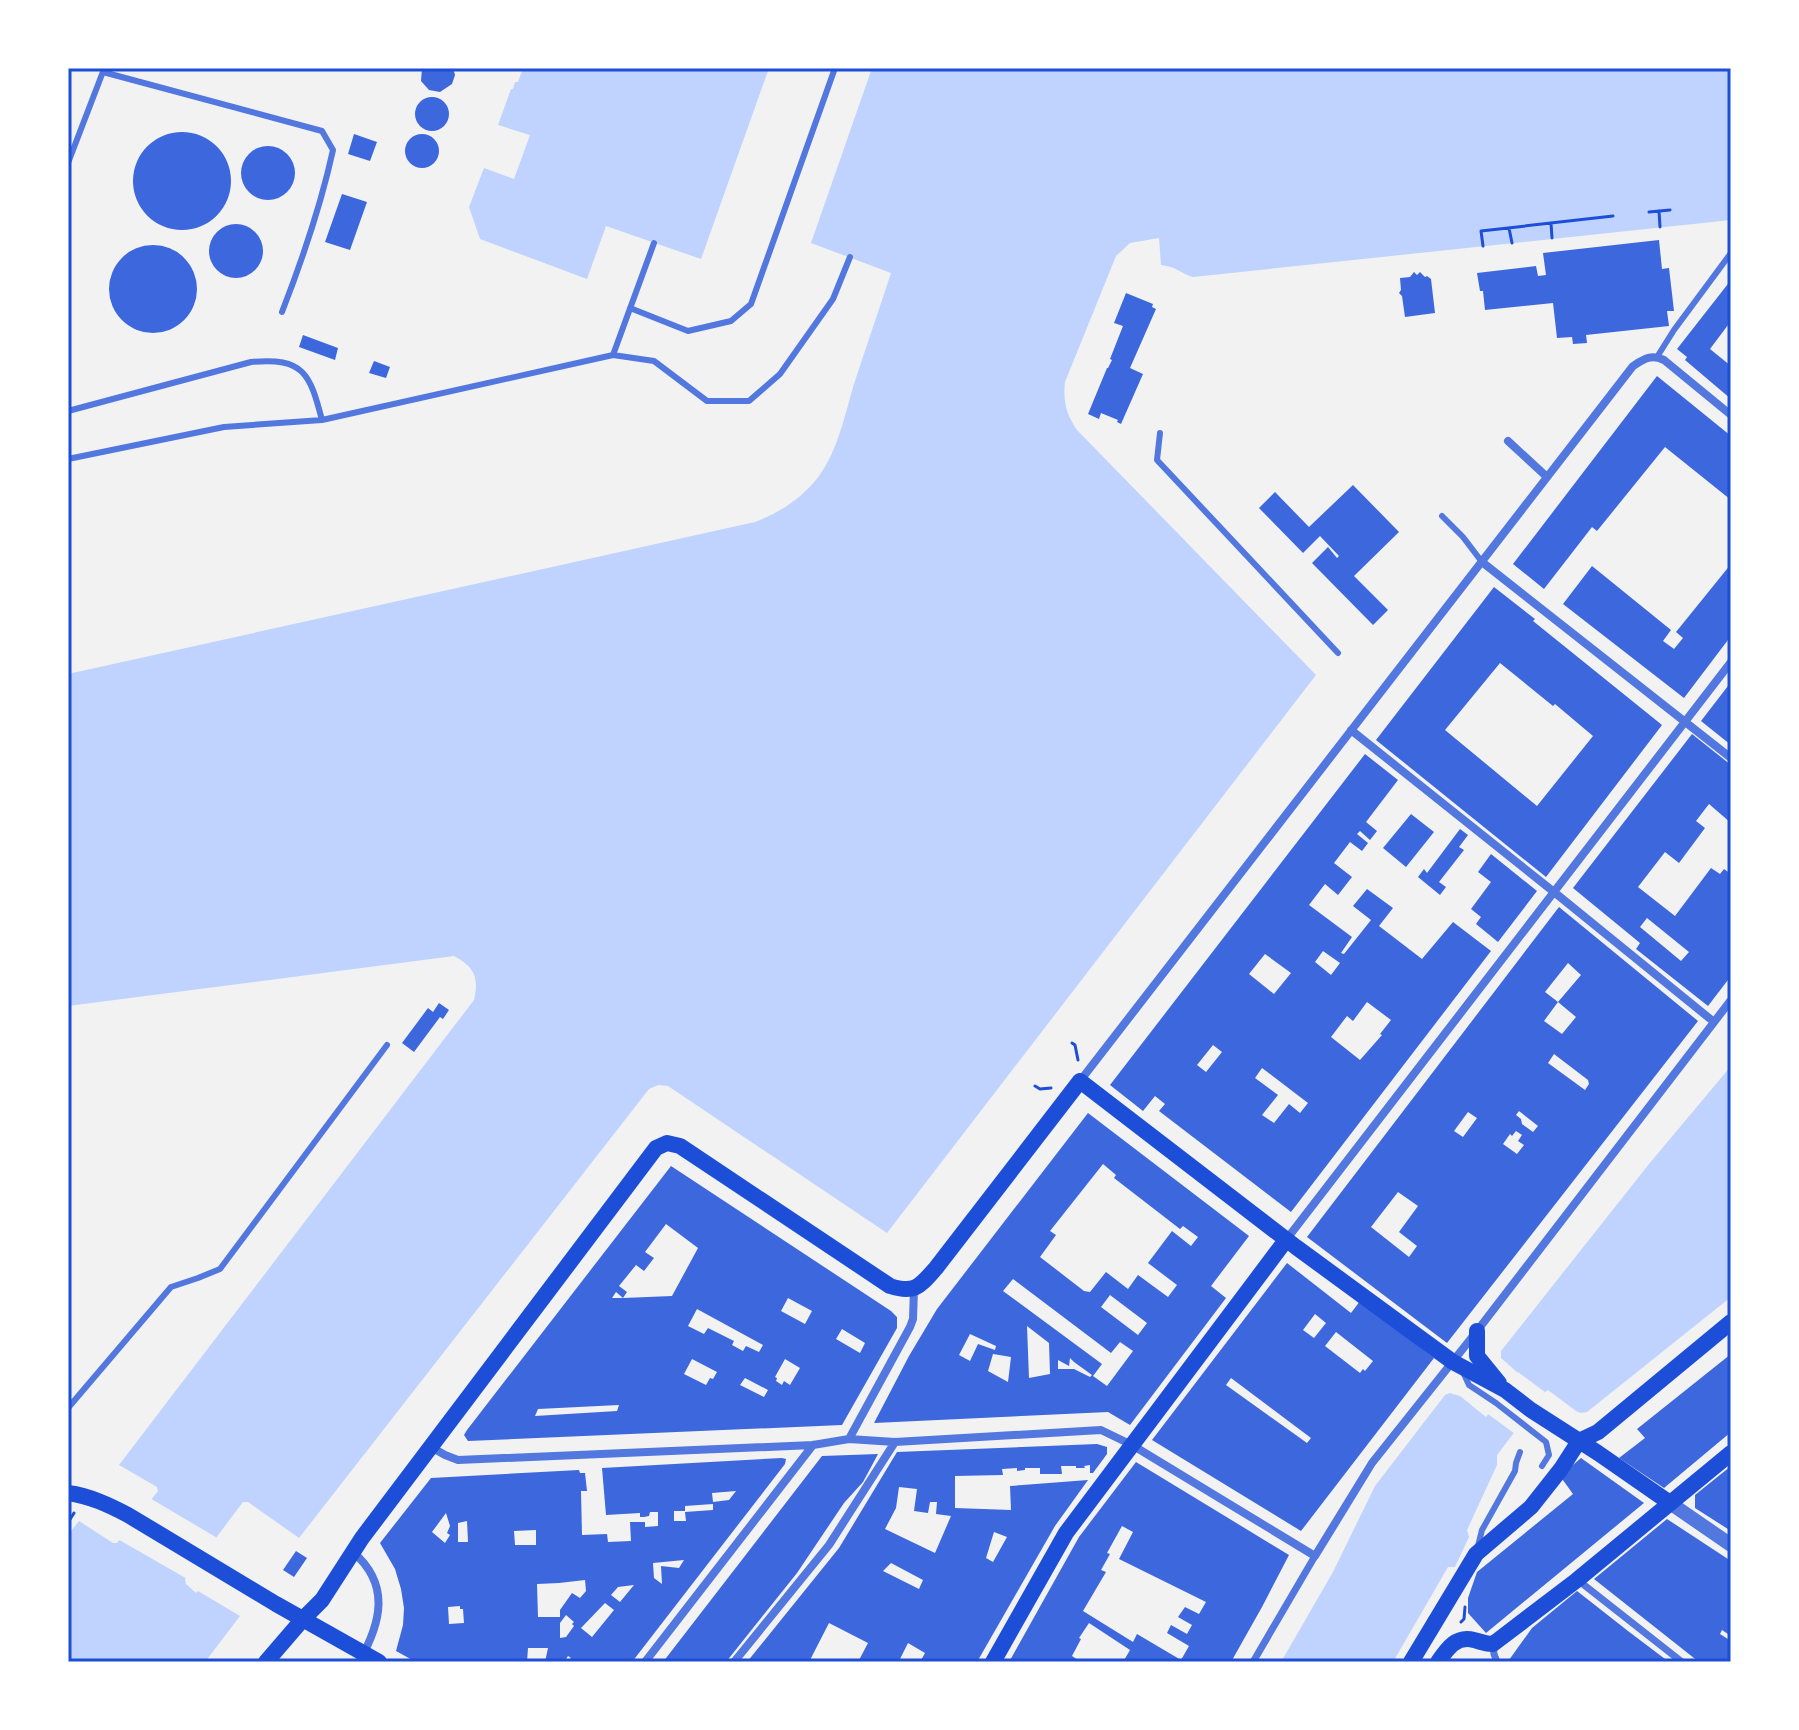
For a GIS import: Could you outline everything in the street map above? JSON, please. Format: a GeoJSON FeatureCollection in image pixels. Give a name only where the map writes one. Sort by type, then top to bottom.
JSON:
{"type":"FeatureCollection","features":[{"type":"Feature","properties":{"kind":"main road"},"geometry":{"type":"LineString","coordinates":[[266,1662],[327,1594],[352,1551],[656,1148],[667,1143],[680,1146],[890,1286],[902,1290],[914,1289],[936,1268],[1080,1081],[1286,1240],[1527,1417],[1579,1441],[1670,1503]]}},
{"type":"Feature","properties":{"kind":"main road"},"geometry":{"type":"LineString","coordinates":[[993,1662],[1066,1533],[1286,1240]]}},
{"type":"Feature","properties":{"kind":"main road"},"geometry":{"type":"LineString","coordinates":[[1411,1662],[1476,1554],[1531,1507],[1579,1441],[1598,1432],[1731,1322]]}},
{"type":"Feature","properties":{"kind":"main road"},"geometry":{"type":"LineString","coordinates":[[1477,1331],[1477,1356],[1501,1396]]}},
{"type":"Feature","properties":{"kind":"main road"},"geometry":{"type":"LineString","coordinates":[[1438,1662],[1448,1647],[1459,1640],[1470,1638],[1493,1644],[1577,1580],[1731,1453]]}},
{"type":"Feature","properties":{"kind":"main road"},"geometry":{"type":"LineString","coordinates":[[68,1493],[82,1495],[128,1515],[368,1659]]}},
{"type":"Feature","properties":{"kind":"street"},"geometry":{"type":"LineString","coordinates":[[1080,1081],[1633,366],[1647,357],[1664,360],[1731,415]]}},
{"type":"Feature","properties":{"kind":"street"},"geometry":{"type":"LineString","coordinates":[[1508,441],[1547,477]]}},
{"type":"Feature","properties":{"kind":"street"},"geometry":{"type":"LineString","coordinates":[[1482,562],[1731,758]]}},
{"type":"Feature","properties":{"kind":"street"},"geometry":{"type":"LineString","coordinates":[[1286,1240],[1731,662]]}},
{"type":"Feature","properties":{"kind":"street"},"geometry":{"type":"LineString","coordinates":[[1351,730],[1714,1022]]}},
{"type":"Feature","properties":{"kind":"street"},"geometry":{"type":"LineString","coordinates":[[1253,1662],[1372,1463],[1456,1364],[1477,1331],[1731,1000]]}},
{"type":"Feature","properties":{"kind":"street"},"geometry":{"type":"LineString","coordinates":[[849,1439],[910,1327],[914,1289]]}},
{"type":"Feature","properties":{"kind":"street"},"geometry":{"type":"LineString","coordinates":[[431,1447],[458,1460],[813,1445],[849,1439],[895,1442],[1101,1430],[1132,1445],[1315,1556]]}},
{"type":"Feature","properties":{"kind":"street"},"geometry":{"type":"LineString","coordinates":[[734,1662],[829,1545],[895,1442]]}},
{"type":"Feature","properties":{"kind":"street"},"geometry":{"type":"LineString","coordinates":[[645,1662],[813,1445]]}},
{"type":"Feature","properties":{"kind":"street"},"geometry":{"type":"LineString","coordinates":[[1670,1503],[1731,1545]]}},
{"type":"Feature","properties":{"kind":"street"},"geometry":{"type":"LineString","coordinates":[[352,1551],[373,1575],[379,1592],[378,1616],[368,1659]]}},
{"type":"Feature","properties":{"kind":"street"},"geometry":{"type":"LineString","coordinates":[[1577,1580],[1682,1662]]}},
{"type":"Feature","properties":{"kind":"street"},"geometry":{"type":"LineString","coordinates":[[1493,1644],[1497,1662]]}},
{"type":"Feature","properties":{"kind":"lane"},"geometry":{"type":"LineString","coordinates":[[630,308],[688,331],[731,321],[751,304],[835,68]]}},
{"type":"Feature","properties":{"kind":"lane"},"geometry":{"type":"LineString","coordinates":[[68,163],[103,70],[322,131],[333,150],[308,244],[282,312]]}},
{"type":"Feature","properties":{"kind":"lane"},"geometry":{"type":"LineString","coordinates":[[613,355],[654,243]]}},
{"type":"Feature","properties":{"kind":"lane"},"geometry":{"type":"LineString","coordinates":[[1657,357],[1731,253]]}},
{"type":"Feature","properties":{"kind":"lane"},"geometry":{"type":"LineString","coordinates":[[68,459],[224,427],[322,420],[613,355],[654,361],[707,401],[749,401],[780,374],[833,299],[850,257]]}},
{"type":"Feature","properties":{"kind":"lane"},"geometry":{"type":"LineString","coordinates":[[68,411],[251,362],[267,361],[293,366],[303,373],[312,384],[322,420]]}},
{"type":"Feature","properties":{"kind":"lane"},"geometry":{"type":"LineString","coordinates":[[1160,433],[1157,460],[1338,653]]}},
{"type":"Feature","properties":{"kind":"lane"},"geometry":{"type":"LineString","coordinates":[[1442,516],[1482,562]]}},
{"type":"Feature","properties":{"kind":"lane"},"geometry":{"type":"LineString","coordinates":[[68,1408],[171,1287],[220,1269],[387,1045]]}},
{"type":"Feature","properties":{"kind":"lane"},"geometry":{"type":"LineString","coordinates":[[1527,1417],[1546,1442],[1549,1455],[1542,1466]]}},
{"type":"Feature","properties":{"kind":"lane"},"geometry":{"type":"LineString","coordinates":[[1476,1554],[1482,1530],[1507,1488],[1520,1452]]}},
{"type":"Feature","properties":{"kind":"path"},"geometry":{"type":"LineString","coordinates":[[1649,212],[1670,210]]}},
{"type":"Feature","properties":{"kind":"path"},"geometry":{"type":"LineString","coordinates":[[1659,211],[1660,227]]}},
{"type":"Feature","properties":{"kind":"path"},"geometry":{"type":"LineString","coordinates":[[1483,246],[1481,231],[1613,216]]}},
{"type":"Feature","properties":{"kind":"path"},"geometry":{"type":"LineString","coordinates":[[1551,223],[1552,238]]}},
{"type":"Feature","properties":{"kind":"path"},"geometry":{"type":"LineString","coordinates":[[1509,228],[1512,243]]}},
{"type":"Feature","properties":{"kind":"path"},"geometry":{"type":"LineString","coordinates":[[1072,1043],[1078,1060]]}},
{"type":"Feature","properties":{"kind":"path"},"geometry":{"type":"LineString","coordinates":[[1035,1086],[1040,1089],[1055,1088]]}},
{"type":"Feature","properties":{"kind":"path"},"geometry":{"type":"LineString","coordinates":[[69,1521],[72,1516]]}},
{"type":"Feature","properties":{"kind":"water"},"geometry":{"type":"Polygon","coordinates":[[[523,68],[769,68],[701,259],[606,226],[587,279],[480,239],[469,207],[484,168],[514,179],[530,135],[498,125],[511,89],[518,82],[523,68]]]}},
{"type":"Feature","properties":{"kind":"water"},"geometry":{"type":"Polygon","coordinates":[[[872,68],[1731,68],[1731,220],[1193,277],[1161,265],[1159,238],[1130,243],[1116,256],[1065,382],[1065,401],[1070,418],[1077,430],[1316,675],[887,1233],[668,1086],[658,1085],[649,1089],[299,1538],[248,1502],[243,1502],[185,1579],[196,1593],[198,1591],[240,1616],[205,1662],[68,1662],[68,1535],[79,1521],[117,1543],[158,1491],[157,1487],[119,1465],[474,1000],[476,985],[471,969],[454,956],[68,1006],[68,674],[755,522],[790,504],[819,476],[831,455],[891,273],[811,243],[872,68]]]}},
{"type":"Feature","properties":{"kind":"water"},"geometry":{"type":"Polygon","coordinates":[[[1731,1066],[1731,1297],[1587,1412],[1576,1411],[1548,1390],[1545,1392],[1497,1455],[1497,1465],[1467,1530],[1469,1537],[1455,1567],[1448,1567],[1393,1662],[1281,1662],[1333,1572],[1375,1486],[1445,1395],[1460,1396],[1486,1417],[1518,1373],[1501,1358],[1501,1351],[1731,1066]]]}},
{"type":"Feature","properties":{"kind":"pier"},"geometry":{"type":"Polygon","coordinates":[[[1518,1372],[1545,1392],[1515,1434],[1488,1414],[1518,1372]]]}},
{"type":"Feature","properties":{"kind":"pier"},"geometry":{"type":"Polygon","coordinates":[[[148,1497],[219,1539],[189,1580],[116,1538],[148,1497]]]}},
{"type":"Feature","properties":{"kind":"building"},"geometry":{"type":"Polygon","coordinates":[[[422,68],[453,68],[455,75],[452,84],[440,92],[429,90],[421,81],[422,68]]]}},
{"type":"Feature","properties":{"kind":"building"},"geometry":{"type":"Polygon","coordinates":[[[432,97],[444,102],[449,114],[444,126],[432,131],[420,126],[415,114],[420,102],[432,97]]]}},
{"type":"Feature","properties":{"kind":"building"},"geometry":{"type":"Polygon","coordinates":[[[182,132],[201,136],[217,146],[227,162],[231,181],[227,200],[217,216],[201,226],[182,230],[163,226],[147,216],[137,200],[133,181],[137,162],[147,146],[163,136],[182,132]]]}},
{"type":"Feature","properties":{"kind":"building"},"geometry":{"type":"Polygon","coordinates":[[[354,134],[377,142],[370,161],[348,154],[354,134]]]}},
{"type":"Feature","properties":{"kind":"building"},"geometry":{"type":"Polygon","coordinates":[[[422,134],[434,139],[439,151],[434,163],[422,168],[410,163],[405,151],[410,139],[422,134]]]}},
{"type":"Feature","properties":{"kind":"building"},"geometry":{"type":"Polygon","coordinates":[[[268,146],[287,154],[295,173],[287,192],[268,200],[249,192],[241,173],[249,154],[268,146]]]}},
{"type":"Feature","properties":{"kind":"building"},"geometry":{"type":"Polygon","coordinates":[[[342,194],[367,202],[350,250],[325,242],[342,194]]]}},
{"type":"Feature","properties":{"kind":"building"},"geometry":{"type":"Polygon","coordinates":[[[236,224],[255,232],[263,251],[255,270],[236,278],[217,270],[209,251],[217,232],[236,224]]]}},
{"type":"Feature","properties":{"kind":"building"},"geometry":{"type":"Polygon","coordinates":[[[1659,240],[1662,269],[1669,268],[1674,311],[1667,311],[1669,326],[1586,335],[1587,343],[1573,344],[1572,337],[1557,338],[1553,303],[1485,310],[1477,273],[1536,266],[1538,276],[1546,275],[1543,253],[1659,240]]]}},
{"type":"Feature","properties":{"kind":"building"},"geometry":{"type":"Polygon","coordinates":[[[153,245],[178,252],[190,264],[197,289],[190,314],[178,326],[153,333],[128,326],[116,314],[109,289],[116,264],[128,252],[153,245]]]}},
{"type":"Feature","properties":{"kind":"building"},"geometry":{"type":"Polygon","coordinates":[[[1414,272],[1431,279],[1435,313],[1405,317],[1399,293],[1400,278],[1410,277],[1414,272]]]}},
{"type":"Feature","properties":{"kind":"building"},"geometry":{"type":"Polygon","coordinates":[[[1731,280],[1731,321],[1710,349],[1731,366],[1731,399],[1685,360],[1687,357],[1677,349],[1731,280]]]}},
{"type":"Feature","properties":{"kind":"building"},"geometry":{"type":"Polygon","coordinates":[[[1126,293],[1153,304],[1152,307],[1156,309],[1130,368],[1143,374],[1121,424],[1101,413],[1099,419],[1088,414],[1123,326],[1114,323],[1126,293]]]}},
{"type":"Feature","properties":{"kind":"building"},"geometry":{"type":"Polygon","coordinates":[[[303,335],[338,348],[335,360],[299,347],[303,335]]]}},
{"type":"Feature","properties":{"kind":"building"},"geometry":{"type":"Polygon","coordinates":[[[374,361],[390,367],[386,378],[369,373],[374,361]]]}},
{"type":"Feature","properties":{"kind":"building"},"geometry":{"type":"Polygon","coordinates":[[[1657,376],[1731,436],[1731,500],[1665,447],[1597,531],[1592,527],[1544,589],[1513,564],[1657,376]]]}},
{"type":"Feature","properties":{"kind":"building"},"geometry":{"type":"Polygon","coordinates":[[[1353,485],[1399,532],[1354,576],[1388,610],[1373,625],[1312,563],[1328,547],[1337,558],[1339,556],[1320,536],[1303,553],[1259,508],[1275,492],[1309,527],[1353,485]]]}},
{"type":"Feature","properties":{"kind":"building"},"geometry":{"type":"Polygon","coordinates":[[[1731,564],[1731,636],[1684,698],[1563,604],[1592,566],[1671,630],[1663,641],[1674,649],[1683,638],[1676,632],[1731,564]]]}},
{"type":"Feature","properties":{"kind":"building"},"geometry":{"type":"Polygon","coordinates":[[[1494,587],[1662,725],[1546,877],[1376,740],[1494,587]],[[1500,663],[1445,730],[1537,806],[1593,736],[1555,704],[1553,706],[1500,663]]]}},
{"type":"Feature","properties":{"kind":"building"},"geometry":{"type":"Polygon","coordinates":[[[1731,682],[1731,745],[1701,721],[1731,682]]]}},
{"type":"Feature","properties":{"kind":"building"},"geometry":{"type":"Polygon","coordinates":[[[1692,734],[1731,765],[1731,823],[1709,804],[1696,821],[1705,828],[1679,863],[1665,852],[1638,887],[1675,916],[1711,868],[1720,874],[1724,869],[1731,874],[1731,976],[1708,1006],[1636,949],[1640,943],[1573,888],[1692,734]],[[1647,918],[1640,927],[1681,961],[1689,952],[1647,918]]]}},
{"type":"Feature","properties":{"kind":"building"},"geometry":{"type":"Polygon","coordinates":[[[1365,754],[1398,780],[1366,822],[1377,831],[1370,840],[1360,831],[1357,834],[1368,843],[1362,851],[1350,842],[1334,863],[1352,877],[1338,895],[1325,884],[1309,905],[1352,937],[1341,953],[1344,954],[1371,920],[1353,906],[1367,889],[1393,908],[1379,926],[1422,959],[1453,922],[1491,951],[1291,1212],[1159,1111],[1165,1104],[1155,1096],[1143,1111],[1110,1085],[1365,754]],[[1323,951],[1315,962],[1331,975],[1340,963],[1323,951]],[[1265,954],[1249,974],[1274,994],[1291,973],[1265,954]],[[1367,1002],[1353,1021],[1347,1016],[1331,1037],[1360,1060],[1391,1020],[1367,1002]],[[1213,1045],[1197,1065],[1206,1072],[1222,1052],[1213,1045]],[[1262,1068],[1255,1078],[1278,1095],[1262,1115],[1274,1123],[1289,1104],[1300,1113],[1308,1103],[1262,1068]]]}},
{"type":"Feature","properties":{"kind":"building"},"geometry":{"type":"Polygon","coordinates":[[[1411,814],[1434,832],[1406,867],[1383,848],[1411,814]]]}},
{"type":"Feature","properties":{"kind":"building"},"geometry":{"type":"Polygon","coordinates":[[[1460,829],[1468,835],[1459,847],[1464,850],[1439,882],[1446,887],[1440,895],[1418,877],[1424,869],[1427,873],[1460,829]]]}},
{"type":"Feature","properties":{"kind":"building"},"geometry":{"type":"Polygon","coordinates":[[[1491,854],[1537,891],[1498,942],[1476,924],[1481,917],[1471,909],[1491,882],[1478,872],[1491,854]]]}},
{"type":"Feature","properties":{"kind":"building"},"geometry":{"type":"Polygon","coordinates":[[[1559,907],[1698,1021],[1447,1343],[1307,1237],[1559,907]],[[1568,963],[1545,992],[1558,1002],[1581,975],[1568,963]],[[1558,1002],[1544,1021],[1562,1034],[1576,1017],[1558,1002]],[[1554,1054],[1548,1063],[1585,1090],[1588,1080],[1554,1054]],[[1519,1111],[1516,1115],[1522,1124],[1533,1132],[1538,1126],[1519,1111]],[[1468,1112],[1454,1131],[1463,1137],[1477,1118],[1468,1112]],[[1516,1131],[1512,1136],[1510,1134],[1503,1144],[1517,1154],[1524,1145],[1518,1141],[1522,1135],[1516,1131]],[[1398,1192],[1371,1227],[1409,1257],[1417,1246],[1399,1232],[1418,1206],[1398,1192]]]}},
{"type":"Feature","properties":{"kind":"building"},"geometry":{"type":"Polygon","coordinates":[[[439,1003],[449,1010],[443,1019],[440,1017],[414,1052],[402,1043],[428,1008],[433,1012],[439,1003]]]}},
{"type":"Feature","properties":{"kind":"building"},"geometry":{"type":"Polygon","coordinates":[[[1088,1113],[1249,1236],[1211,1286],[1226,1298],[1130,1425],[1108,1412],[874,1423],[937,1309],[1088,1113]],[[1103,1164],[1050,1231],[1056,1235],[1040,1257],[1084,1291],[1090,1292],[1106,1272],[1128,1289],[1138,1275],[1168,1297],[1177,1285],[1148,1263],[1172,1231],[1191,1246],[1198,1237],[1183,1226],[1180,1229],[1114,1178],[1116,1175],[1103,1164]],[[1013,1279],[1003,1291],[1102,1364],[1093,1376],[1107,1386],[1133,1351],[1120,1342],[1111,1353],[1013,1279]],[[1110,1295],[1101,1307],[1138,1335],[1147,1323],[1110,1295]],[[1027,1326],[1029,1378],[1050,1374],[1049,1343],[1027,1326]],[[970,1334],[959,1355],[970,1361],[978,1344],[995,1350],[996,1346],[970,1334]],[[993,1354],[988,1371],[1008,1382],[1011,1357],[993,1354]],[[1070,1358],[1069,1366],[1058,1360],[1058,1369],[1074,1369],[1090,1377],[1092,1375],[1070,1358]]]}},
{"type":"Feature","properties":{"kind":"building"},"geometry":{"type":"Polygon","coordinates":[[[671,1166],[897,1317],[897,1328],[842,1425],[468,1441],[464,1435],[671,1166]],[[666,1224],[645,1252],[654,1258],[644,1271],[636,1265],[619,1286],[627,1292],[623,1298],[672,1296],[698,1248],[666,1224]],[[788,1298],[781,1311],[805,1324],[812,1311],[788,1298]],[[697,1309],[688,1326],[704,1334],[708,1328],[734,1341],[732,1345],[743,1351],[746,1346],[759,1352],[763,1345],[697,1309]],[[842,1329],[836,1339],[860,1353],[865,1343],[842,1329]],[[692,1359],[684,1374],[706,1385],[717,1372],[692,1359]],[[785,1359],[776,1381],[782,1385],[784,1381],[790,1385],[800,1368],[785,1359]],[[745,1378],[740,1385],[764,1397],[768,1390],[745,1378]],[[619,1405],[538,1409],[535,1416],[617,1411],[619,1405]]]}},
{"type":"Feature","properties":{"kind":"building"},"geometry":{"type":"Polygon","coordinates":[[[1287,1263],[1351,1313],[1360,1301],[1434,1358],[1301,1531],[1152,1440],[1287,1263]],[[1315,1314],[1303,1330],[1314,1338],[1326,1323],[1315,1314]],[[1336,1332],[1325,1346],[1360,1373],[1373,1361],[1336,1332]],[[1231,1378],[1226,1385],[1307,1443],[1311,1438],[1231,1378]]]}},
{"type":"Feature","properties":{"kind":"building"},"geometry":{"type":"Polygon","coordinates":[[[1731,1354],[1731,1432],[1664,1488],[1619,1458],[1645,1438],[1637,1429],[1731,1354]]]}},
{"type":"Feature","properties":{"kind":"building"},"geometry":{"type":"Polygon","coordinates":[[[1097,1444],[1107,1447],[1107,1454],[1093,1473],[1090,1473],[1090,1465],[1085,1468],[1061,1466],[1062,1474],[1040,1474],[1040,1468],[1017,1471],[1017,1468],[1002,1469],[1003,1475],[955,1476],[955,1508],[1011,1510],[1010,1486],[1088,1480],[1055,1526],[977,1662],[920,1662],[925,1653],[908,1643],[900,1659],[905,1662],[858,1662],[868,1643],[829,1623],[809,1662],[747,1662],[839,1548],[897,1452],[1097,1444]],[[899,1487],[896,1508],[885,1529],[935,1553],[951,1516],[936,1514],[937,1502],[930,1502],[928,1513],[914,1511],[917,1489],[899,1487]],[[994,1532],[986,1558],[993,1562],[1007,1537],[994,1532]],[[891,1563],[883,1571],[919,1589],[923,1580],[891,1563]]]}},
{"type":"Feature","properties":{"kind":"building"},"geometry":{"type":"Polygon","coordinates":[[[878,1454],[863,1482],[844,1503],[797,1573],[726,1662],[663,1662],[822,1456],[878,1454]]]}},
{"type":"Feature","properties":{"kind":"building"},"geometry":{"type":"Polygon","coordinates":[[[1581,1458],[1644,1503],[1486,1633],[1468,1613],[1468,1598],[1477,1572],[1573,1494],[1560,1476],[1581,1458]]]}},
{"type":"Feature","properties":{"kind":"building"},"geometry":{"type":"Polygon","coordinates":[[[786,1459],[632,1662],[568,1662],[571,1658],[568,1656],[564,1662],[545,1662],[548,1648],[528,1648],[527,1662],[416,1662],[396,1651],[404,1608],[395,1569],[380,1543],[431,1478],[579,1470],[585,1473],[587,1491],[581,1491],[582,1535],[607,1534],[608,1542],[631,1541],[630,1522],[645,1522],[645,1527],[658,1526],[658,1512],[650,1512],[649,1516],[644,1517],[640,1517],[640,1513],[606,1515],[602,1468],[786,1459]],[[736,1491],[712,1493],[713,1502],[729,1500],[736,1491]],[[713,1504],[685,1506],[685,1511],[674,1511],[674,1521],[686,1521],[685,1512],[713,1510],[713,1504]],[[446,1513],[432,1532],[445,1543],[450,1535],[447,1533],[450,1526],[446,1513]],[[467,1521],[458,1523],[458,1542],[468,1542],[467,1521]],[[536,1530],[514,1531],[515,1545],[536,1545],[536,1530]],[[684,1560],[653,1563],[654,1578],[662,1584],[661,1566],[679,1568],[684,1560]],[[585,1580],[537,1584],[538,1617],[560,1617],[560,1610],[572,1593],[580,1598],[586,1591],[585,1580]],[[634,1585],[618,1587],[611,1595],[620,1602],[634,1585]],[[605,1603],[581,1628],[592,1637],[614,1610],[605,1603]],[[460,1606],[448,1607],[449,1624],[464,1623],[460,1606]],[[566,1615],[560,1623],[560,1638],[566,1637],[574,1626],[566,1615]]]}},
{"type":"Feature","properties":{"kind":"building"},"geometry":{"type":"Polygon","coordinates":[[[1136,1462],[1289,1555],[1231,1662],[1123,1662],[1130,1650],[1089,1623],[1072,1656],[1081,1662],[1009,1662],[1079,1537],[1136,1462]],[[1122,1526],[1101,1570],[1106,1572],[1083,1611],[1133,1642],[1137,1634],[1181,1660],[1189,1646],[1167,1633],[1171,1625],[1187,1634],[1192,1625],[1178,1617],[1185,1607],[1199,1614],[1206,1602],[1119,1559],[1133,1532],[1122,1526]]]}},
{"type":"Feature","properties":{"kind":"building"},"geometry":{"type":"Polygon","coordinates":[[[1731,1466],[1731,1531],[1695,1508],[1695,1495],[1731,1466]]]}},
{"type":"Feature","properties":{"kind":"building"},"geometry":{"type":"Polygon","coordinates":[[[1667,1519],[1731,1561],[1731,1636],[1722,1630],[1720,1634],[1731,1641],[1731,1662],[1699,1662],[1594,1579],[1667,1519]]]}},
{"type":"Feature","properties":{"kind":"building"},"geometry":{"type":"Polygon","coordinates":[[[296,1551],[307,1558],[294,1577],[283,1570],[296,1551]]]}},
{"type":"Feature","properties":{"kind":"building"},"geometry":{"type":"Polygon","coordinates":[[[1577,1591],[1669,1662],[1509,1660],[1532,1628],[1577,1591]]]}}]}
